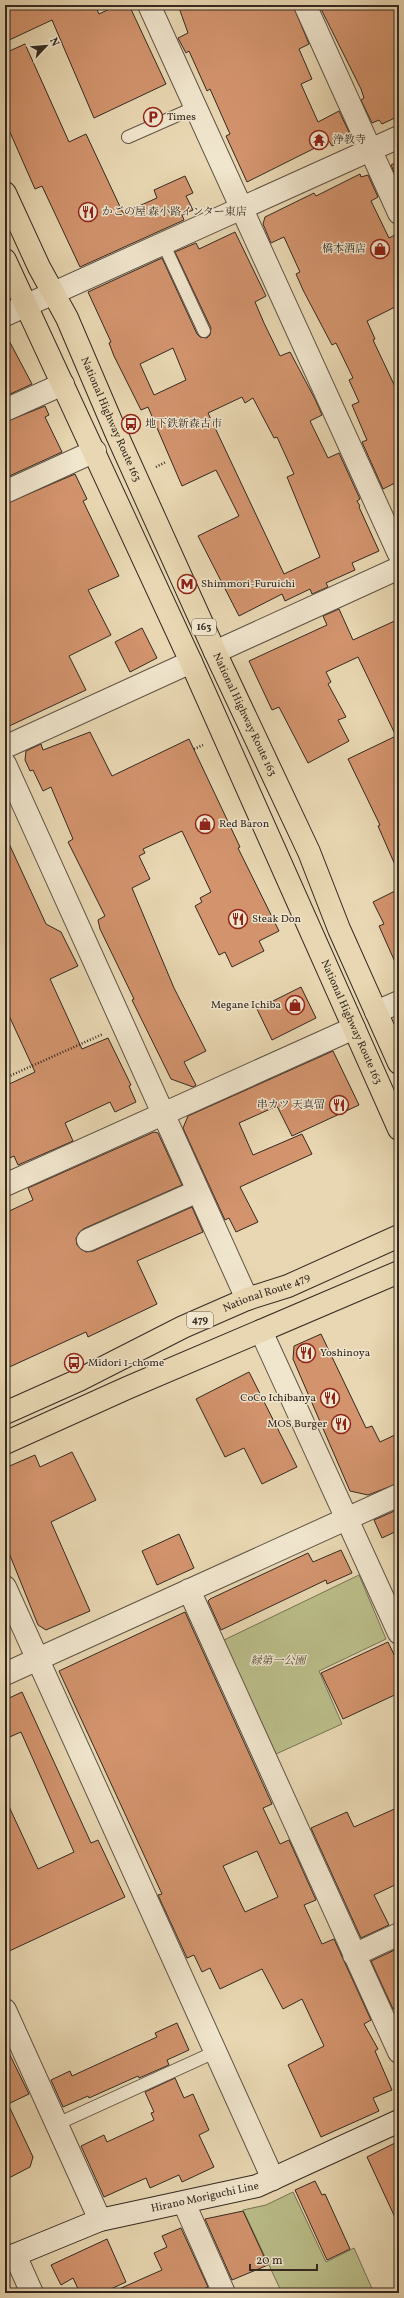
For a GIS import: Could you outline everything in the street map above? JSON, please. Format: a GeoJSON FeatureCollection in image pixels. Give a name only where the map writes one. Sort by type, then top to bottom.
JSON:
{"type":"FeatureCollection","features":[{"type":"Feature","properties":{"kind":"highway","name":"National Highway Route 163"},"geometry":{"type":"LineString","coordinates":[[5,193],[39,267],[54,292],[215,652],[309,852],[339,929],[399,1063]]}},
{"type":"Feature","properties":{"kind":"highway","name":"National Highway Route 163"},"geometry":{"type":"LineString","coordinates":[[5,260],[192,662],[399,1129]]}},
{"type":"Feature","properties":{"kind":"highway","name":"National Route 479"},"geometry":{"type":"LineString","coordinates":[[5,1413],[79,1380],[183,1328],[247,1299],[288,1286],[399,1236]]}},
{"type":"Feature","properties":{"kind":"highway"},"geometry":{"type":"LineString","coordinates":[[5,1443],[399,1272]]}},
{"type":"Feature","properties":{"kind":"street"},"geometry":{"type":"LineString","coordinates":[[149,5],[399,554]]}},
{"type":"Feature","properties":{"kind":"street"},"geometry":{"type":"LineString","coordinates":[[304,5],[399,213]]}},
{"type":"Feature","properties":{"kind":"street"},"geometry":{"type":"LineString","coordinates":[[5,315],[163,242],[399,137]]}},
{"type":"Feature","properties":{"kind":"street"},"geometry":{"type":"LineString","coordinates":[[5,410],[63,384]]}},
{"type":"Feature","properties":{"kind":"street"},"geometry":{"type":"LineString","coordinates":[[5,492],[95,451]]}},
{"type":"Feature","properties":{"kind":"street"},"geometry":{"type":"LineString","coordinates":[[215,652],[399,568]]}},
{"type":"Feature","properties":{"kind":"street"},"geometry":{"type":"LineString","coordinates":[[5,747],[192,662]]}},
{"type":"Feature","properties":{"kind":"street"},"geometry":{"type":"LineString","coordinates":[[5,764],[247,1299]]}},
{"type":"Feature","properties":{"kind":"street"},"geometry":{"type":"LineString","coordinates":[[376,1012],[399,1002]]}},
{"type":"Feature","properties":{"kind":"street"},"geometry":{"type":"LineString","coordinates":[[5,1185],[354,1028]]}},
{"type":"Feature","properties":{"kind":"street"},"geometry":{"type":"LineString","coordinates":[[88,1240],[198,1191]]}},
{"type":"Feature","properties":{"kind":"street"},"geometry":{"type":"LineString","coordinates":[[261,1331],[399,1633]]}},
{"type":"Feature","properties":{"kind":"street"},"geometry":{"type":"LineString","coordinates":[[5,1674],[399,1495]]}},
{"type":"Feature","properties":{"kind":"street"},"geometry":{"type":"LineString","coordinates":[[5,1587],[273,2179]]}},
{"type":"Feature","properties":{"kind":"street"},"geometry":{"type":"LineString","coordinates":[[189,1590],[399,2052]]}},
{"type":"Feature","properties":{"kind":"street"},"geometry":{"type":"LineString","coordinates":[[354,1955],[399,1934]]}},
{"type":"Feature","properties":{"kind":"street"},"geometry":{"type":"LineString","coordinates":[[5,2010],[100,2220]]}},
{"type":"Feature","properties":{"kind":"street","name":"Hirano Moriguchi Line"},"geometry":{"type":"LineString","coordinates":[[10,2257],[100,2220],[184,2204],[258,2186],[399,2121]]}},
{"type":"Feature","properties":{"kind":"street"},"geometry":{"type":"LineString","coordinates":[[184,2204],[224,2293]]}},
{"type":"Feature","properties":{"kind":"street"},"geometry":{"type":"LineString","coordinates":[[10,2257],[32,2293]]}},
{"type":"Feature","properties":{"kind":"lane"},"geometry":{"type":"LineString","coordinates":[[128,138],[196,107]]}},
{"type":"Feature","properties":{"kind":"lane"},"geometry":{"type":"LineString","coordinates":[[163,242],[204,331]]}},
{"type":"Feature","properties":{"kind":"lane"},"geometry":{"type":"LineString","coordinates":[[57,2124],[215,2052]]}},
{"type":"Feature","properties":{"kind":"path"},"geometry":{"type":"LineString","coordinates":[[154,468],[166,462]]}},
{"type":"Feature","properties":{"kind":"path"},"geometry":{"type":"LineString","coordinates":[[194,749],[204,744]]}},
{"type":"Feature","properties":{"kind":"path"},"geometry":{"type":"LineString","coordinates":[[5,1078],[123,1024]]}},
{"type":"Feature","properties":{"kind":"green space","name":"緑第一公園"},"geometry":{"type":"Polygon","coordinates":[[[359,1575],[386,1639],[319,1671],[342,1724],[276,1754],[222,1641],[359,1575]]]}},
{"type":"Feature","properties":{"kind":"green space"},"geometry":{"type":"Polygon","coordinates":[[[293,2192],[326,2262],[354,2248],[374,2293],[282,2293],[243,2210],[266,2205],[293,2192]]]}},
{"type":"Feature","properties":{"kind":"building"},"geometry":{"type":"Polygon","coordinates":[[[5,5],[95,5],[99,14],[118,5],[129,5],[166,84],[94,118],[52,20],[5,42],[5,5]]]}},
{"type":"Feature","properties":{"kind":"building"},"geometry":{"type":"Polygon","coordinates":[[[178,5],[293,5],[309,44],[299,49],[312,79],[301,84],[318,122],[339,111],[349,132],[346,139],[332,146],[329,141],[247,182],[226,136],[230,134],[210,89],[207,91],[189,51],[186,53],[178,38],[188,33],[178,5]]]}},
{"type":"Feature","properties":{"kind":"building"},"geometry":{"type":"Polygon","coordinates":[[[319,5],[399,5],[399,116],[382,124],[379,120],[372,123],[361,100],[364,98],[361,89],[319,5]]]}},
{"type":"Feature","properties":{"kind":"building"},"geometry":{"type":"Polygon","coordinates":[[[25,44],[69,142],[86,134],[123,213],[157,198],[154,190],[185,176],[193,193],[186,196],[193,210],[182,215],[184,220],[80,267],[42,186],[35,189],[5,121],[5,53],[25,44]]]}},
{"type":"Feature","properties":{"kind":"building"},"geometry":{"type":"Polygon","coordinates":[[[399,161],[399,183],[391,165],[399,161]]]}},
{"type":"Feature","properties":{"kind":"building"},"geometry":{"type":"Polygon","coordinates":[[[360,174],[361,177],[368,175],[378,197],[371,201],[389,238],[399,233],[399,305],[367,321],[375,339],[373,340],[399,395],[399,481],[383,489],[362,442],[367,440],[352,405],[359,402],[349,380],[353,378],[336,343],[332,345],[303,290],[296,274],[300,272],[284,237],[271,243],[263,224],[265,217],[314,193],[316,196],[360,174]]]}},
{"type":"Feature","properties":{"kind":"building"},"geometry":{"type":"Polygon","coordinates":[[[235,232],[266,296],[255,302],[264,323],[280,356],[290,352],[315,399],[322,415],[310,421],[328,458],[339,453],[360,499],[357,501],[360,506],[359,507],[379,551],[352,563],[355,570],[326,583],[328,587],[312,594],[310,589],[285,601],[282,594],[239,616],[198,536],[239,516],[216,470],[182,486],[148,407],[141,410],[114,356],[109,343],[111,342],[88,292],[162,258],[197,334],[200,337],[207,338],[210,335],[211,328],[175,252],[196,243],[199,249],[235,232]],[[173,348],[140,364],[154,395],[186,380],[173,348]],[[242,397],[208,413],[284,574],[320,557],[287,477],[294,474],[277,437],[274,438],[253,398],[245,403],[242,397]]]}},
{"type":"Feature","properties":{"kind":"building"},"geometry":{"type":"Polygon","coordinates":[[[5,333],[32,384],[6,396],[5,395],[5,333]]]}},
{"type":"Feature","properties":{"kind":"building"},"geometry":{"type":"Polygon","coordinates":[[[45,406],[49,415],[45,417],[62,452],[5,478],[5,422],[45,406]]]}},
{"type":"Feature","properties":{"kind":"building"},"geometry":{"type":"Polygon","coordinates":[[[75,474],[87,499],[83,501],[119,576],[88,590],[111,635],[69,656],[86,690],[5,728],[5,504],[75,474]]]}},
{"type":"Feature","properties":{"kind":"building"},"geometry":{"type":"Polygon","coordinates":[[[339,609],[353,640],[399,619],[399,874],[378,826],[380,825],[348,759],[396,736],[358,657],[326,672],[331,682],[328,684],[346,717],[338,720],[349,741],[308,763],[279,707],[272,710],[249,661],[327,625],[323,616],[339,609]]]}},
{"type":"Feature","properties":{"kind":"building"},"geometry":{"type":"Polygon","coordinates":[[[142,628],[157,658],[130,672],[115,642],[142,628]]]}},
{"type":"Feature","properties":{"kind":"building"},"geometry":{"type":"Polygon","coordinates":[[[90,732],[112,776],[189,739],[240,847],[238,848],[279,931],[259,941],[264,951],[232,967],[225,952],[219,955],[195,906],[202,902],[200,898],[211,892],[182,831],[143,849],[145,853],[139,856],[150,879],[132,888],[174,988],[206,1051],[184,1062],[196,1085],[193,1087],[171,1079],[132,1000],[134,999],[100,929],[98,920],[105,916],[68,842],[73,839],[51,787],[43,791],[33,770],[30,771],[25,760],[26,751],[41,744],[43,750],[90,732]]]}},
{"type":"Feature","properties":{"kind":"building"},"geometry":{"type":"Polygon","coordinates":[[[5,835],[46,924],[61,932],[78,966],[50,979],[82,1049],[108,1038],[131,1085],[129,1086],[136,1102],[115,1112],[110,1102],[65,1123],[73,1141],[18,1165],[14,1156],[5,1160],[5,1086],[35,1072],[5,1007],[5,835]]]}},
{"type":"Feature","properties":{"kind":"building"},"geometry":{"type":"Polygon","coordinates":[[[399,889],[399,971],[379,926],[384,924],[373,902],[399,889]]]}},
{"type":"Feature","properties":{"kind":"building"},"geometry":{"type":"Polygon","coordinates":[[[301,987],[316,1018],[272,1040],[257,1009],[301,987]]]}},
{"type":"Feature","properties":{"kind":"building"},"geometry":{"type":"Polygon","coordinates":[[[333,1051],[359,1105],[292,1136],[277,1106],[239,1123],[253,1155],[302,1134],[312,1154],[240,1187],[258,1222],[236,1232],[229,1218],[225,1220],[183,1128],[188,1116],[333,1051]]]}},
{"type":"Feature","properties":{"kind":"building"},"geometry":{"type":"Polygon","coordinates":[[[154,1132],[158,1133],[182,1185],[83,1229],[76,1238],[77,1245],[86,1252],[93,1251],[192,1207],[203,1232],[137,1261],[157,1304],[88,1337],[86,1332],[5,1369],[5,1213],[33,1200],[28,1188],[154,1132]]]}},
{"type":"Feature","properties":{"kind":"building"},"geometry":{"type":"Polygon","coordinates":[[[321,1334],[366,1428],[372,1426],[380,1442],[399,1433],[399,1483],[368,1495],[350,1491],[293,1359],[294,1346],[321,1334]]]}},
{"type":"Feature","properties":{"kind":"building"},"geometry":{"type":"Polygon","coordinates":[[[249,1372],[297,1467],[262,1484],[244,1448],[225,1457],[196,1399],[249,1372]]]}},
{"type":"Feature","properties":{"kind":"building"},"geometry":{"type":"Polygon","coordinates":[[[72,1452],[96,1500],[51,1522],[90,1611],[46,1630],[38,1625],[5,1543],[5,1468],[35,1455],[40,1467],[72,1452]]]}},
{"type":"Feature","properties":{"kind":"building"},"geometry":{"type":"Polygon","coordinates":[[[399,1509],[399,1530],[382,1538],[374,1520],[399,1509]]]}},
{"type":"Feature","properties":{"kind":"building"},"geometry":{"type":"Polygon","coordinates":[[[179,1534],[194,1568],[157,1585],[142,1551],[179,1534]]]}},
{"type":"Feature","properties":{"kind":"building"},"geometry":{"type":"Polygon","coordinates":[[[341,1550],[352,1573],[327,1584],[326,1580],[221,1630],[208,1601],[210,1599],[308,1553],[313,1562],[341,1550]]]}},
{"type":"Feature","properties":{"kind":"building"},"geometry":{"type":"Polygon","coordinates":[[[185,1612],[272,1804],[263,1808],[280,1844],[289,1840],[316,1900],[304,1905],[322,1944],[334,1939],[371,2020],[364,2024],[378,2049],[375,2051],[392,2090],[373,2098],[379,2111],[321,2137],[288,2065],[324,2046],[302,1999],[283,2009],[262,1969],[220,1989],[210,1968],[202,1972],[194,1955],[187,1958],[158,1895],[162,1894],[59,1671],[185,1612]],[[257,1851],[223,1866],[245,1912],[278,1897],[257,1851]]]}},
{"type":"Feature","properties":{"kind":"building"},"geometry":{"type":"Polygon","coordinates":[[[388,1642],[399,1665],[399,1693],[343,1719],[321,1673],[388,1642]]]}},
{"type":"Feature","properties":{"kind":"building"},"geometry":{"type":"Polygon","coordinates":[[[22,1692],[91,1843],[98,1840],[125,1897],[5,1953],[5,1798],[38,1869],[74,1852],[21,1732],[5,1739],[5,1700],[22,1692]]]}},
{"type":"Feature","properties":{"kind":"building"},"geometry":{"type":"Polygon","coordinates":[[[399,1807],[399,1883],[374,1895],[389,1925],[361,1938],[311,1828],[347,1812],[354,1827],[399,1807]]]}},
{"type":"Feature","properties":{"kind":"building"},"geometry":{"type":"Polygon","coordinates":[[[399,1948],[399,2006],[393,2009],[371,1961],[399,1948]]]}},
{"type":"Feature","properties":{"kind":"building"},"geometry":{"type":"Polygon","coordinates":[[[177,2023],[189,2050],[167,2060],[169,2065],[139,2078],[138,2076],[89,2098],[88,2096],[63,2107],[51,2080],[70,2071],[72,2076],[157,2037],[155,2033],[177,2023]]]}},
{"type":"Feature","properties":{"kind":"building"},"geometry":{"type":"Polygon","coordinates":[[[5,2045],[29,2094],[8,2104],[33,2157],[30,2167],[5,2180],[5,2045]]]}},
{"type":"Feature","properties":{"kind":"building"},"geometry":{"type":"Polygon","coordinates":[[[175,2078],[184,2098],[193,2094],[209,2130],[199,2135],[214,2167],[182,2182],[179,2175],[150,2188],[146,2178],[104,2197],[81,2146],[104,2135],[107,2142],[154,2120],[151,2113],[154,2112],[145,2092],[175,2078]]]}},
{"type":"Feature","properties":{"kind":"building"},"geometry":{"type":"Polygon","coordinates":[[[399,2141],[399,2226],[367,2157],[399,2141]]]}},
{"type":"Feature","properties":{"kind":"building"},"geometry":{"type":"Polygon","coordinates":[[[315,2181],[322,2195],[325,2194],[350,2249],[327,2260],[295,2190],[315,2181]]]}},
{"type":"Feature","properties":{"kind":"building"},"geometry":{"type":"Polygon","coordinates":[[[243,2211],[268,2265],[232,2280],[205,2219],[243,2211]]]}},
{"type":"Feature","properties":{"kind":"building"},"geometry":{"type":"Polygon","coordinates":[[[181,2228],[208,2287],[194,2293],[110,2293],[162,2270],[154,2253],[167,2247],[162,2236],[181,2228]]]}},
{"type":"Feature","properties":{"kind":"building"},"geometry":{"type":"Polygon","coordinates":[[[107,2239],[126,2282],[102,2293],[80,2293],[73,2278],[61,2285],[51,2265],[107,2239]]]}},
{"type":"Feature","properties":{"kind":"place","name":"Times"},"geometry":{"type":"Point","coordinates":[153,117]}},
{"type":"Feature","properties":{"kind":"place","name":"浄教寺"},"geometry":{"type":"Point","coordinates":[319,140]}},
{"type":"Feature","properties":{"kind":"place","name":"かごの屋 森小路インター東店"},"geometry":{"type":"Point","coordinates":[88,212]}},
{"type":"Feature","properties":{"kind":"place","name":"橋本酒店"},"geometry":{"type":"Point","coordinates":[380,249]}},
{"type":"Feature","properties":{"kind":"place","name":"地下鉄新森古市"},"geometry":{"type":"Point","coordinates":[131,424]}},
{"type":"Feature","properties":{"kind":"place","name":"Shimmori-Furuichi"},"geometry":{"type":"Point","coordinates":[187,584]}},
{"type":"Feature","properties":{"kind":"place","name":"Red Baron"},"geometry":{"type":"Point","coordinates":[205,824]}},
{"type":"Feature","properties":{"kind":"place","name":"Steak Don"},"geometry":{"type":"Point","coordinates":[238,919]}},
{"type":"Feature","properties":{"kind":"place","name":"Megane Ichiba"},"geometry":{"type":"Point","coordinates":[295,1005]}},
{"type":"Feature","properties":{"kind":"place","name":"串カツ 天真留"},"geometry":{"type":"Point","coordinates":[339,1105]}},
{"type":"Feature","properties":{"kind":"place","name":"Yoshinoya"},"geometry":{"type":"Point","coordinates":[306,1353]}},
{"type":"Feature","properties":{"kind":"place","name":"Midori 1-chome"},"geometry":{"type":"Point","coordinates":[74,1363]}},
{"type":"Feature","properties":{"kind":"place","name":"CoCo Ichibanya"},"geometry":{"type":"Point","coordinates":[330,1398]}},
{"type":"Feature","properties":{"kind":"place","name":"MOS Burger"},"geometry":{"type":"Point","coordinates":[341,1424]}}]}
